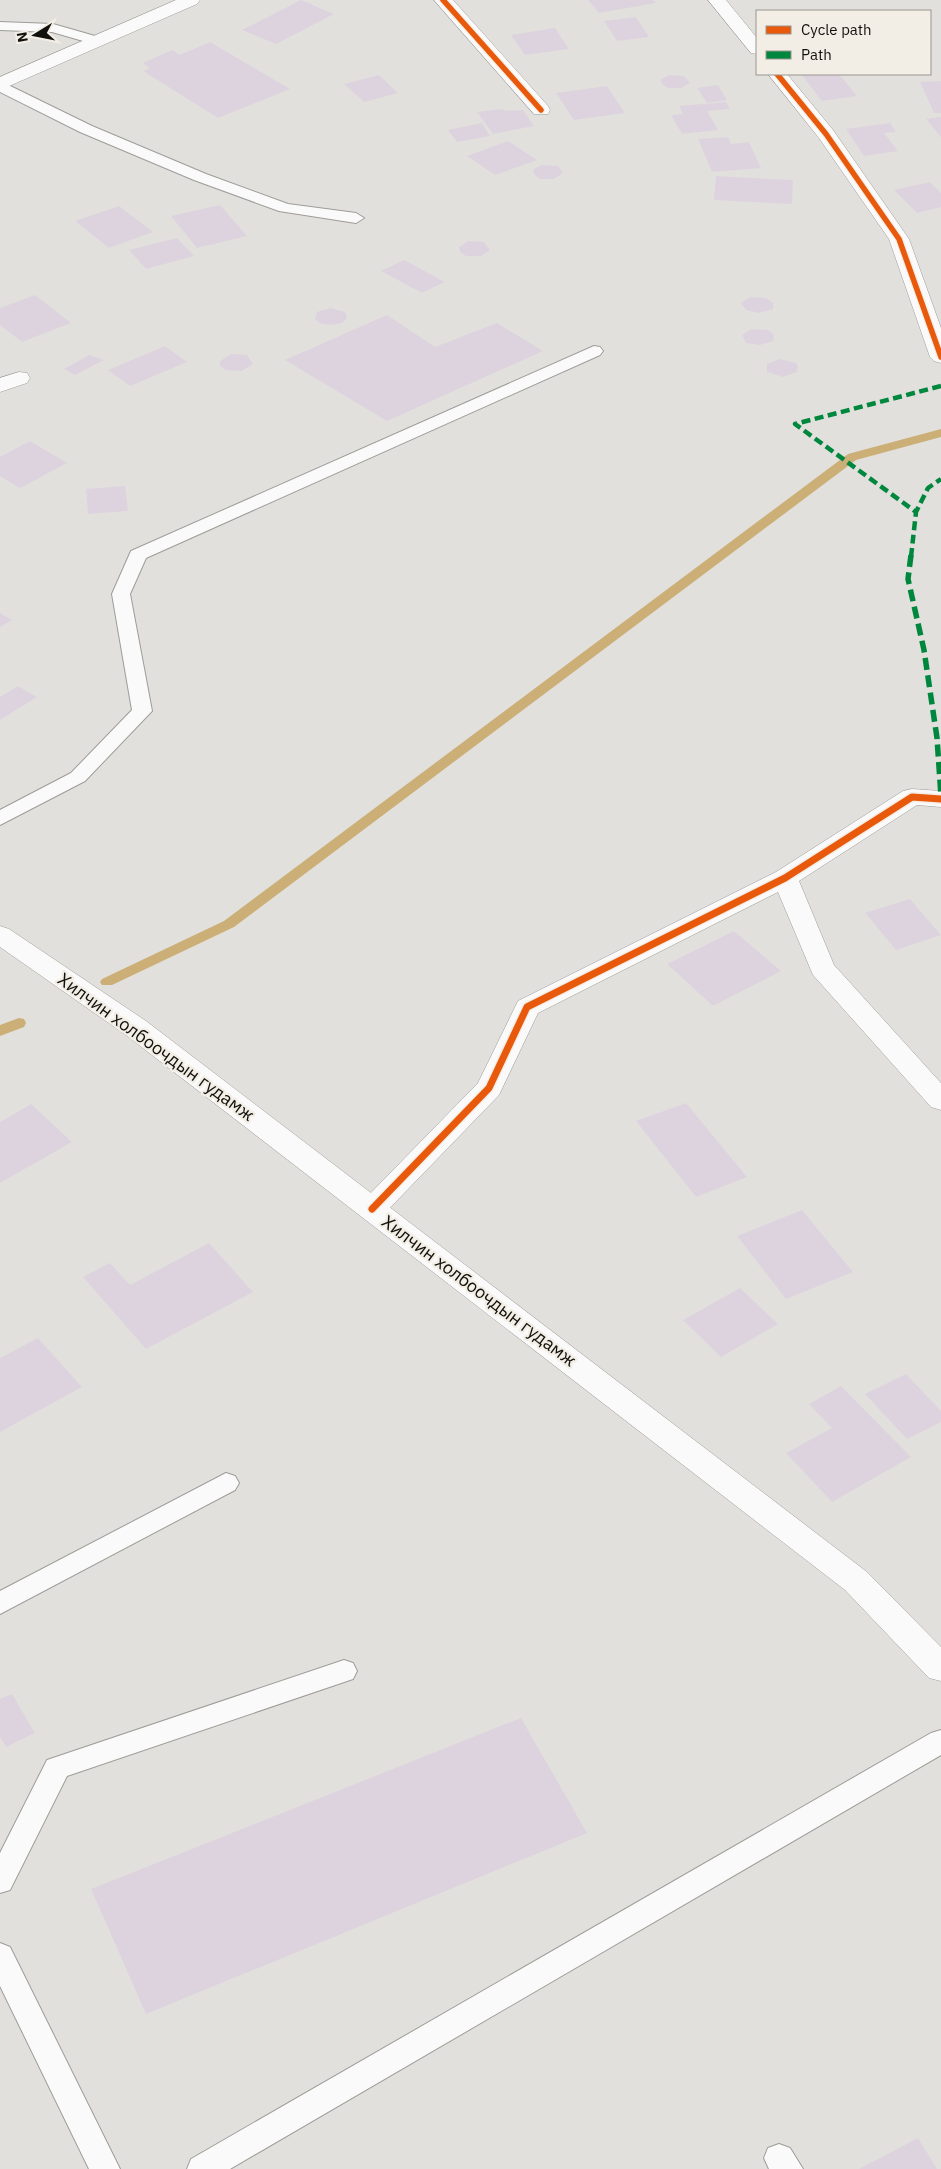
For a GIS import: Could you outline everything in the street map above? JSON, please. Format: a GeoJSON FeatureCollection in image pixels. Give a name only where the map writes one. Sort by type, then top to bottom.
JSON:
{"type":"FeatureCollection","features":[{"type":"Feature","properties":{"kind":"street"},"geometry":{"type":"LineString","coordinates":[[0,85],[191,0]]}},
{"type":"Feature","properties":{"kind":"street"},"geometry":{"type":"LineString","coordinates":[[443,0],[541,110]]}},
{"type":"Feature","properties":{"kind":"street"},"geometry":{"type":"LineString","coordinates":[[717,0],[756,49]]}},
{"type":"Feature","properties":{"kind":"street"},"geometry":{"type":"LineString","coordinates":[[778,75],[826,134],[899,239],[941,357]]}},
{"type":"Feature","properties":{"kind":"street"},"geometry":{"type":"LineString","coordinates":[[0,386],[19,378]]}},
{"type":"Feature","properties":{"kind":"street"},"geometry":{"type":"LineString","coordinates":[[372,1209],[489,1088],[527,1007],[785,878],[912,797],[941,799]]}},
{"type":"Feature","properties":{"kind":"street"},"geometry":{"type":"LineString","coordinates":[[785,878],[822,969],[941,1100]]}},
{"type":"Feature","properties":{"kind":"street","name":"Хилчин холбоочдын гудамж"},"geometry":{"type":"LineString","coordinates":[[0,935],[136,1028],[856,1581],[941,1668]]}},
{"type":"Feature","properties":{"kind":"lane"},"geometry":{"type":"LineString","coordinates":[[0,26],[52,28],[97,41]]}},
{"type":"Feature","properties":{"kind":"lane"},"geometry":{"type":"LineString","coordinates":[[0,85],[86,129],[208,180],[285,208],[356,218]]}},
{"type":"Feature","properties":{"kind":"lane"},"geometry":{"type":"LineString","coordinates":[[0,818],[78,777],[142,711],[121,594],[138,555],[594,351]]}},
{"type":"Feature","properties":{"kind":"lane"},"geometry":{"type":"LineString","coordinates":[[0,1603],[226,1483]]}},
{"type":"Feature","properties":{"kind":"lane"},"geometry":{"type":"LineString","coordinates":[[0,1881],[57,1768],[344,1671]]}},
{"type":"Feature","properties":{"kind":"lane"},"geometry":{"type":"LineString","coordinates":[[202,2169],[941,1741]]}},
{"type":"Feature","properties":{"kind":"lane"},"geometry":{"type":"LineString","coordinates":[[0,1956],[106,2169]]}},
{"type":"Feature","properties":{"kind":"building"},"geometry":{"type":"Polygon","coordinates":[[[301,0],[334,14],[276,44],[242,30],[301,0]]]}},
{"type":"Feature","properties":{"kind":"building"},"geometry":{"type":"Polygon","coordinates":[[[588,0],[653,0],[656,3],[599,13],[588,0]]]}},
{"type":"Feature","properties":{"kind":"building"},"geometry":{"type":"Polygon","coordinates":[[[636,17],[649,37],[617,41],[604,21],[636,17]]]}},
{"type":"Feature","properties":{"kind":"building"},"geometry":{"type":"Polygon","coordinates":[[[555,28],[569,49],[525,55],[511,35],[555,28]]]}},
{"type":"Feature","properties":{"kind":"building"},"geometry":{"type":"Polygon","coordinates":[[[210,42],[290,89],[218,118],[143,71],[150,68],[143,63],[172,50],[180,55],[210,42]]]}},
{"type":"Feature","properties":{"kind":"building"},"geometry":{"type":"Polygon","coordinates":[[[379,75],[398,93],[364,102],[344,84],[379,75]]]}},
{"type":"Feature","properties":{"kind":"building"},"geometry":{"type":"Polygon","coordinates":[[[669,75],[684,76],[690,83],[681,88],[668,88],[660,80],[669,75]]]}},
{"type":"Feature","properties":{"kind":"building"},"geometry":{"type":"Polygon","coordinates":[[[802,75],[840,75],[857,96],[822,101],[802,75]]]}},
{"type":"Feature","properties":{"kind":"building"},"geometry":{"type":"Polygon","coordinates":[[[941,81],[941,113],[934,113],[920,82],[941,81]]]}},
{"type":"Feature","properties":{"kind":"building"},"geometry":{"type":"Polygon","coordinates":[[[718,85],[727,100],[707,103],[697,88],[718,85]]]}},
{"type":"Feature","properties":{"kind":"building"},"geometry":{"type":"Polygon","coordinates":[[[607,86],[625,113],[574,120],[556,93],[607,86]]]}},
{"type":"Feature","properties":{"kind":"building"},"geometry":{"type":"Polygon","coordinates":[[[726,102],[730,109],[707,111],[718,130],[682,134],[671,115],[683,114],[679,106],[726,102]]]}},
{"type":"Feature","properties":{"kind":"building"},"geometry":{"type":"Polygon","coordinates":[[[503,109],[506,111],[523,110],[534,126],[493,134],[477,112],[503,109]]]}},
{"type":"Feature","properties":{"kind":"building"},"geometry":{"type":"Polygon","coordinates":[[[941,117],[941,137],[926,119],[941,117]]]}},
{"type":"Feature","properties":{"kind":"building"},"geometry":{"type":"Polygon","coordinates":[[[482,123],[490,136],[457,142],[448,130],[482,123]]]}},
{"type":"Feature","properties":{"kind":"building"},"geometry":{"type":"Polygon","coordinates":[[[890,123],[896,132],[884,133],[898,151],[864,156],[846,129],[890,123]]]}},
{"type":"Feature","properties":{"kind":"building"},"geometry":{"type":"Polygon","coordinates":[[[728,137],[731,144],[749,142],[761,168],[712,172],[698,139],[728,137]]]}},
{"type":"Feature","properties":{"kind":"building"},"geometry":{"type":"Polygon","coordinates":[[[508,141],[537,160],[495,175],[467,156],[508,141]]]}},
{"type":"Feature","properties":{"kind":"building"},"geometry":{"type":"Polygon","coordinates":[[[542,165],[558,166],[563,173],[554,179],[540,179],[533,173],[534,169],[542,165]]]}},
{"type":"Feature","properties":{"kind":"building"},"geometry":{"type":"Polygon","coordinates":[[[716,176],[793,180],[792,204],[714,200],[716,176]]]}},
{"type":"Feature","properties":{"kind":"building"},"geometry":{"type":"Polygon","coordinates":[[[930,182],[941,193],[941,207],[917,213],[894,190],[930,182]]]}},
{"type":"Feature","properties":{"kind":"building"},"geometry":{"type":"Polygon","coordinates":[[[220,205],[247,236],[197,248],[171,216],[220,205]]]}},
{"type":"Feature","properties":{"kind":"building"},"geometry":{"type":"Polygon","coordinates":[[[119,206],[153,232],[109,248],[75,221],[119,206]]]}},
{"type":"Feature","properties":{"kind":"building"},"geometry":{"type":"Polygon","coordinates":[[[177,238],[194,256],[146,269],[129,250],[177,238]]]}},
{"type":"Feature","properties":{"kind":"building"},"geometry":{"type":"Polygon","coordinates":[[[468,241],[484,242],[490,250],[481,256],[466,256],[460,252],[459,247],[468,241]]]}},
{"type":"Feature","properties":{"kind":"building"},"geometry":{"type":"Polygon","coordinates":[[[404,260],[445,282],[422,293],[381,271],[404,260]]]}},
{"type":"Feature","properties":{"kind":"building"},"geometry":{"type":"Polygon","coordinates":[[[35,295],[71,323],[22,342],[0,325],[0,308],[35,295]]]}},
{"type":"Feature","properties":{"kind":"building"},"geometry":{"type":"Polygon","coordinates":[[[750,297],[766,298],[773,303],[773,309],[759,313],[746,310],[741,303],[750,297]]]}},
{"type":"Feature","properties":{"kind":"building"},"geometry":{"type":"Polygon","coordinates":[[[331,308],[345,312],[347,318],[342,323],[331,325],[322,324],[315,320],[317,312],[331,308]]]}},
{"type":"Feature","properties":{"kind":"building"},"geometry":{"type":"Polygon","coordinates":[[[387,315],[435,347],[497,323],[543,351],[387,421],[285,360],[387,315]]]}},
{"type":"Feature","properties":{"kind":"building"},"geometry":{"type":"Polygon","coordinates":[[[751,329],[768,330],[774,335],[773,341],[760,345],[746,343],[742,335],[751,329]]]}},
{"type":"Feature","properties":{"kind":"building"},"geometry":{"type":"Polygon","coordinates":[[[165,346],[187,362],[130,386],[108,370],[165,346]]]}},
{"type":"Feature","properties":{"kind":"building"},"geometry":{"type":"Polygon","coordinates":[[[231,354],[247,355],[253,364],[242,371],[226,370],[220,366],[220,361],[231,354]]]}},
{"type":"Feature","properties":{"kind":"building"},"geometry":{"type":"Polygon","coordinates":[[[89,355],[104,360],[75,375],[64,369],[89,355]]]}},
{"type":"Feature","properties":{"kind":"building"},"geometry":{"type":"Polygon","coordinates":[[[780,359],[796,363],[798,366],[797,372],[783,377],[767,372],[767,364],[780,359]]]}},
{"type":"Feature","properties":{"kind":"building"},"geometry":{"type":"Polygon","coordinates":[[[30,441],[67,463],[20,488],[0,476],[0,457],[30,441]]]}},
{"type":"Feature","properties":{"kind":"building"},"geometry":{"type":"Polygon","coordinates":[[[125,486],[128,511],[88,514],[86,489],[125,486]]]}},
{"type":"Feature","properties":{"kind":"building"},"geometry":{"type":"Polygon","coordinates":[[[0,613],[12,620],[0,627],[0,613]]]}},
{"type":"Feature","properties":{"kind":"building"},"geometry":{"type":"Polygon","coordinates":[[[18,686],[37,697],[0,720],[0,697],[18,686]]]}},
{"type":"Feature","properties":{"kind":"building"},"geometry":{"type":"Polygon","coordinates":[[[910,899],[941,935],[896,950],[865,913],[910,899]]]}},
{"type":"Feature","properties":{"kind":"building"},"geometry":{"type":"Polygon","coordinates":[[[734,931],[781,971],[713,1006],[667,964],[734,931]]]}},
{"type":"Feature","properties":{"kind":"building"},"geometry":{"type":"Polygon","coordinates":[[[686,1103],[747,1177],[696,1197],[636,1121],[686,1103]]]}},
{"type":"Feature","properties":{"kind":"building"},"geometry":{"type":"Polygon","coordinates":[[[31,1104],[72,1142],[0,1183],[0,1122],[31,1104]]]}},
{"type":"Feature","properties":{"kind":"building"},"geometry":{"type":"Polygon","coordinates":[[[802,1210],[853,1272],[786,1299],[737,1236],[802,1210]]]}},
{"type":"Feature","properties":{"kind":"building"},"geometry":{"type":"Polygon","coordinates":[[[209,1243],[253,1292],[146,1349],[83,1277],[110,1263],[130,1285],[209,1243]]]}},
{"type":"Feature","properties":{"kind":"building"},"geometry":{"type":"Polygon","coordinates":[[[740,1288],[778,1324],[721,1357],[683,1320],[740,1288]]]}},
{"type":"Feature","properties":{"kind":"building"},"geometry":{"type":"Polygon","coordinates":[[[38,1338],[82,1387],[0,1432],[0,1358],[38,1338]]]}},
{"type":"Feature","properties":{"kind":"building"},"geometry":{"type":"Polygon","coordinates":[[[906,1374],[941,1411],[941,1422],[907,1439],[865,1394],[906,1374]]]}},
{"type":"Feature","properties":{"kind":"building"},"geometry":{"type":"Polygon","coordinates":[[[841,1386],[911,1457],[832,1502],[786,1453],[832,1428],[809,1404],[841,1386]]]}},
{"type":"Feature","properties":{"kind":"building"},"geometry":{"type":"Polygon","coordinates":[[[12,1694],[35,1733],[6,1747],[0,1737],[0,1699],[12,1694]]]}},
{"type":"Feature","properties":{"kind":"building"},"geometry":{"type":"Polygon","coordinates":[[[521,1718],[587,1833],[146,2014],[91,1889],[521,1718]]]}},
{"type":"Feature","properties":{"kind":"building"},"geometry":{"type":"Polygon","coordinates":[[[918,2138],[937,2169],[859,2169],[918,2138]]]}},
{"type":"Feature","properties":{"kind":"waterway"},"geometry":{"type":"LineString","coordinates":[[107,982],[229,924],[852,457],[941,433]]}},
{"type":"Feature","properties":{"kind":"waterway"},"geometry":{"type":"LineString","coordinates":[[0,1031],[19,1023]]}},
{"type":"Feature","properties":{"kind":"marked path"},"geometry":{"type":"LineString","coordinates":[[941,386],[795,424],[916,512],[928,488],[941,479]]}},
{"type":"Feature","properties":{"kind":"marked path"},"geometry":{"type":"LineString","coordinates":[[916,512],[908,579],[924,650],[937,738],[941,796]]}},
{"type":"Feature","properties":{"kind":"cycle path"},"geometry":{"type":"LineString","coordinates":[[443,0],[541,110]]}},
{"type":"Feature","properties":{"kind":"cycle path"},"geometry":{"type":"LineString","coordinates":[[778,75],[826,134],[899,239],[941,357]]}},
{"type":"Feature","properties":{"kind":"cycle path"},"geometry":{"type":"LineString","coordinates":[[372,1209],[489,1088],[527,1007],[785,878],[912,797],[941,799]]}}]}
